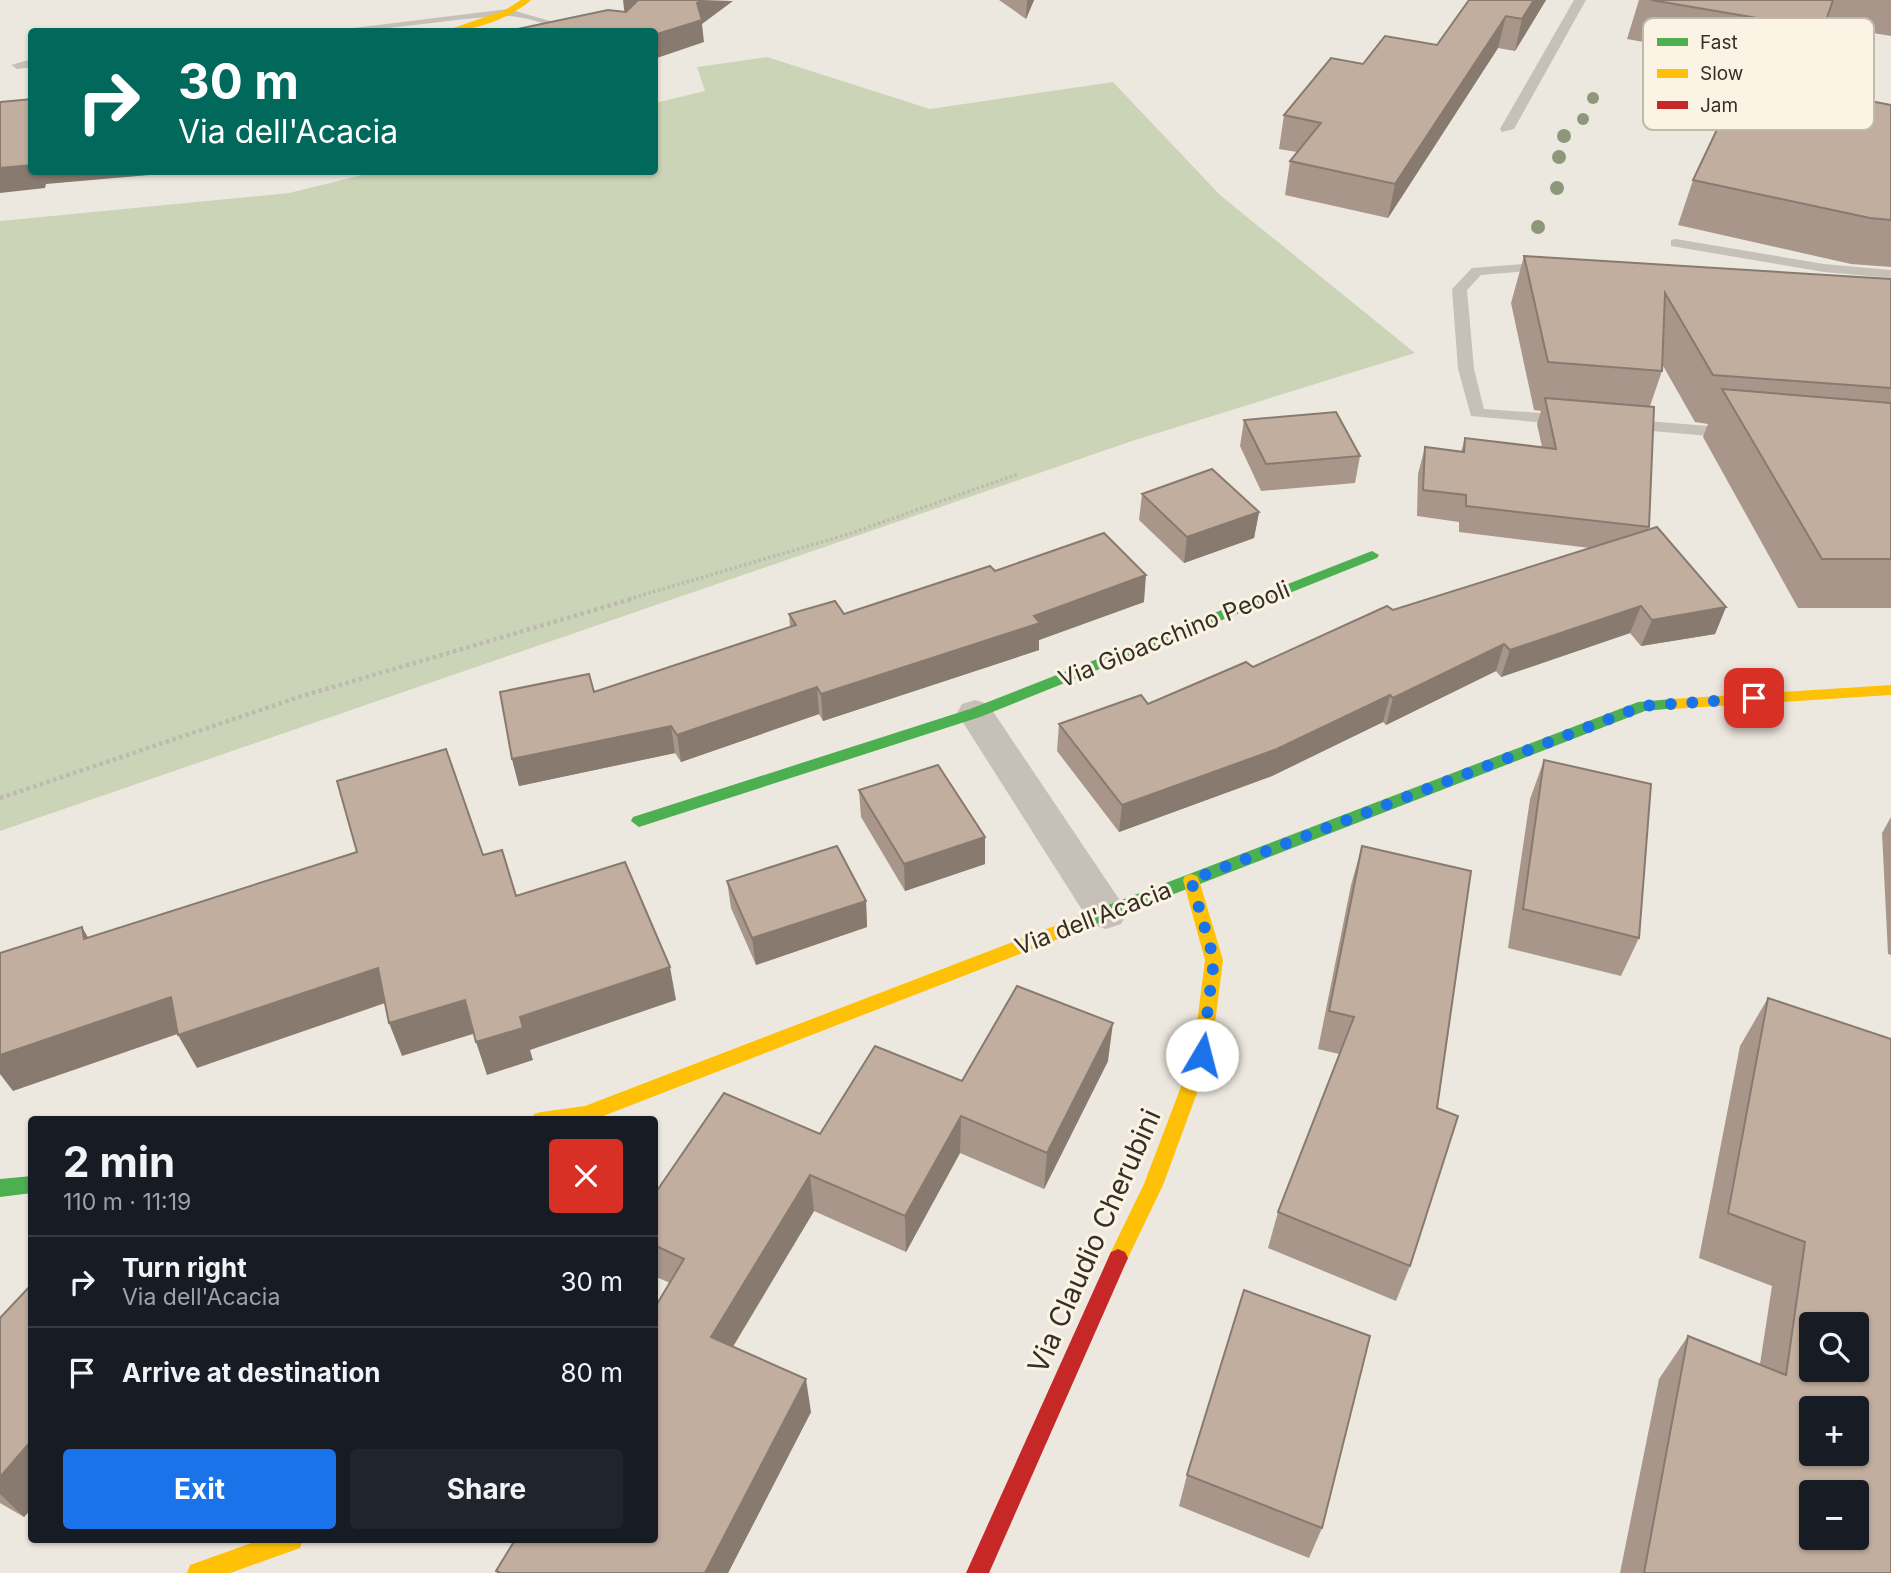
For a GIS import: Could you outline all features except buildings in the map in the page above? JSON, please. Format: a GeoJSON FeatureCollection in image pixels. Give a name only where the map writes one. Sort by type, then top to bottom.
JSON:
{"type":"FeatureCollection","features":[{"type":"Feature","properties":{"kind":"street"},"geometry":{"type":"LineString","coordinates":[[458,28],[508,12],[527,0]]}},
{"type":"Feature","properties":{"kind":"street","name":"Via Gioacchino Peooli"},"geometry":{"type":"LineString","coordinates":[[639,821],[975,713],[1372,555]]}},
{"type":"Feature","properties":{"kind":"street","name":"Via dell'Acacia"},"geometry":{"type":"LineString","coordinates":[[590,1116],[1643,706],[1891,690]]}},
{"type":"Feature","properties":{"kind":"street"},"geometry":{"type":"LineString","coordinates":[[975,713],[1106,913]]}},
{"type":"Feature","properties":{"kind":"street","name":"Via Claudio Cherubini"},"geometry":{"type":"LineString","coordinates":[[977,1573],[1083,1330],[1153,1185],[1202,1055],[1214,960],[1191,880]]}},
{"type":"Feature","properties":{"kind":"street"},"geometry":{"type":"LineString","coordinates":[[0,1188],[28,1184]]}},
{"type":"Feature","properties":{"kind":"street"},"geometry":{"type":"LineString","coordinates":[[198,1573],[283,1543]]}},
{"type":"Feature","properties":{"kind":"lane"},"geometry":{"type":"LineString","coordinates":[[1507,129],[1580,0]]}},
{"type":"Feature","properties":{"kind":"lane"},"geometry":{"type":"LineString","coordinates":[[363,28],[508,12],[568,28]]}},
{"type":"Feature","properties":{"kind":"lane"},"geometry":{"type":"LineString","coordinates":[[17,65],[28,64]]}},
{"type":"Feature","properties":{"kind":"lane"},"geometry":{"type":"LineString","coordinates":[[1676,243],[1825,268],[1891,274]]}},
{"type":"Feature","properties":{"kind":"lane"},"geometry":{"type":"LineString","coordinates":[[1567,268],[1540,265],[1477,271],[1459,289],[1466,369],[1477,413],[1581,421]]}},
{"type":"Feature","properties":{"kind":"lane"},"geometry":{"type":"LineString","coordinates":[[1607,423],[1743,434]]}},
{"type":"Feature","properties":{"kind":"path"},"geometry":{"type":"LineString","coordinates":[[0,798],[299,697],[849,534],[1018,474]]}},
{"type":"Feature","properties":{"kind":"green space"},"geometry":{"type":"Polygon","coordinates":[[[767,57],[930,109],[1113,82],[1220,195],[1415,353],[1132,441],[0,831],[0,221],[289,193],[363,175],[658,175],[658,102],[705,91],[697,67],[767,57]]]}},
{"type":"Feature","properties":{"kind":"traffic: fast"},"geometry":{"type":"LineString","coordinates":[[639,821],[975,713],[1372,555]]}},
{"type":"Feature","properties":{"kind":"traffic: fast"},"geometry":{"type":"LineString","coordinates":[[1083,922],[1643,706],[1672,704]]}},
{"type":"Feature","properties":{"kind":"traffic: fast"},"geometry":{"type":"LineString","coordinates":[[0,1188],[28,1184]]}},
{"type":"Feature","properties":{"kind":"traffic: slow"},"geometry":{"type":"LineString","coordinates":[[458,28],[508,12],[527,0]]}},
{"type":"Feature","properties":{"kind":"traffic: slow"},"geometry":{"type":"LineString","coordinates":[[1672,704],[1891,690]]}},
{"type":"Feature","properties":{"kind":"traffic: slow"},"geometry":{"type":"LineString","coordinates":[[1118,1258],[1153,1185],[1202,1055],[1214,960],[1191,880]]}},
{"type":"Feature","properties":{"kind":"traffic: slow"},"geometry":{"type":"LineString","coordinates":[[571,1116],[586,1114],[1083,922]]}},
{"type":"Feature","properties":{"kind":"traffic: slow"},"geometry":{"type":"LineString","coordinates":[[198,1573],[283,1543]]}},
{"type":"Feature","properties":{"kind":"traffic: jam"},"geometry":{"type":"LineString","coordinates":[[977,1573],[1118,1258]]}},
{"type":"Feature","properties":{"kind":"route"},"geometry":{"type":"LineString","coordinates":[[1202,1055],[1214,960],[1191,880],[1643,706],[1754,698]]}}]}
